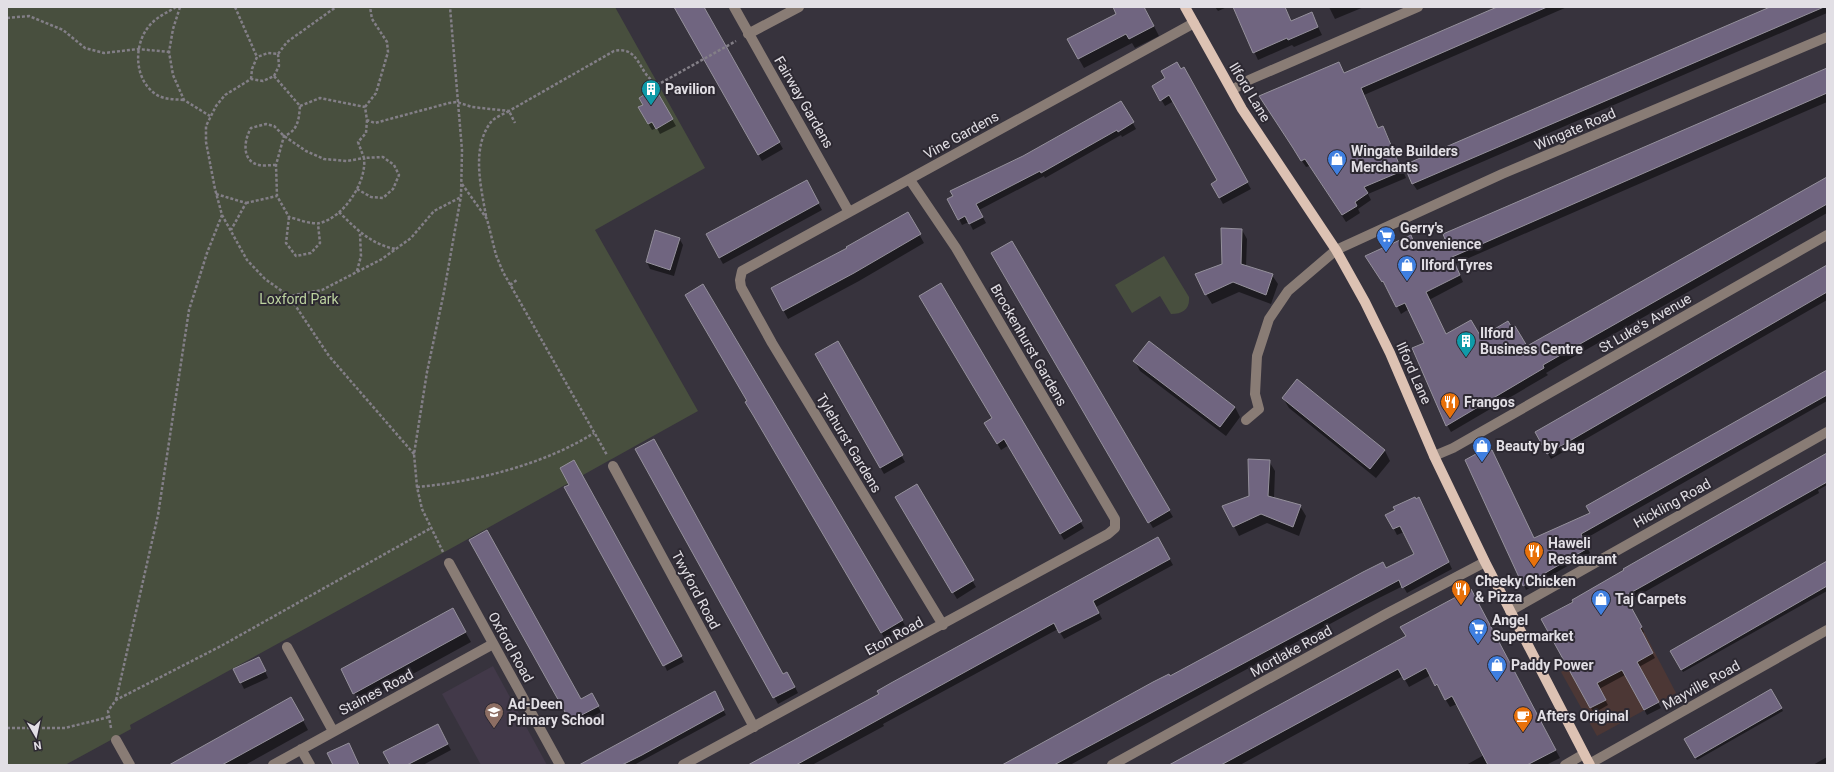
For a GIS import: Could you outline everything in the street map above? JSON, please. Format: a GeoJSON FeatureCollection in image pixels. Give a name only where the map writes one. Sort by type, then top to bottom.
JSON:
{"type":"FeatureCollection","features":[{"type":"Feature","properties":{"kind":"main road","name":"Ilford Lane"},"geometry":{"type":"LineString","coordinates":[[1185,7],[1242,109],[1336,250],[1390,353],[1434,456],[1484,562],[1589,764]]}},
{"type":"Feature","properties":{"kind":"street","name":"Fairway Gardens"},"geometry":{"type":"LineString","coordinates":[[734,7],[849,212]]}},
{"type":"Feature","properties":{"kind":"street"},"geometry":{"type":"LineString","coordinates":[[748,34],[799,7]]}},
{"type":"Feature","properties":{"kind":"street"},"geometry":{"type":"LineString","coordinates":[[1232,90],[1249,80],[1418,7]]}},
{"type":"Feature","properties":{"kind":"street","name":"Vine Gardens"},"geometry":{"type":"LineString","coordinates":[[742,271],[1194,23]]}},
{"type":"Feature","properties":{"kind":"street","name":"Wingate Road"},"geometry":{"type":"LineString","coordinates":[[1246,420],[1259,410],[1255,394],[1257,356],[1269,319],[1288,291],[1336,250],[1502,174],[1827,37]]}},
{"type":"Feature","properties":{"kind":"street","name":"Brockenhurst Gardens"},"geometry":{"type":"LineString","coordinates":[[910,180],[956,248],[1115,519],[1115,528]]}},
{"type":"Feature","properties":{"kind":"street","name":"St Luke's Avenue"},"geometry":{"type":"LineString","coordinates":[[1434,456],[1453,448],[1827,235]]}},
{"type":"Feature","properties":{"kind":"street","name":"Tylehurst Gardens"},"geometry":{"type":"LineString","coordinates":[[742,271],[740,280],[741,287],[772,343],[943,624]]}},
{"type":"Feature","properties":{"kind":"street","name":"Hickling Road"},"geometry":{"type":"LineString","coordinates":[[1510,611],[1827,432]]}},
{"type":"Feature","properties":{"kind":"street","name":"Twyford Road"},"geometry":{"type":"LineString","coordinates":[[613,466],[754,726]]}},
{"type":"Feature","properties":{"kind":"street","name":"Eton Road"},"geometry":{"type":"LineString","coordinates":[[683,765],[1108,534],[1115,528]]}},
{"type":"Feature","properties":{"kind":"street","name":"Mortlake Road"},"geometry":{"type":"LineString","coordinates":[[1112,765],[1484,562]]}},
{"type":"Feature","properties":{"kind":"street","name":"Oxford Road"},"geometry":{"type":"LineString","coordinates":[[449,563],[560,765]]}},
{"type":"Feature","properties":{"kind":"street","name":"Mayville Road"},"geometry":{"type":"LineString","coordinates":[[1589,764],[1827,630]]}},
{"type":"Feature","properties":{"kind":"street","name":"Staines Road"},"geometry":{"type":"LineString","coordinates":[[273,765],[493,644]]}},
{"type":"Feature","properties":{"kind":"street"},"geometry":{"type":"LineString","coordinates":[[287,647],[333,731]]}},
{"type":"Feature","properties":{"kind":"street"},"geometry":{"type":"LineString","coordinates":[[116,740],[130,765]]}},
{"type":"Feature","properties":{"kind":"street"},"geometry":{"type":"LineString","coordinates":[[301,749],[310,765]]}},
{"type":"Feature","properties":{"kind":"street"},"geometry":{"type":"LineString","coordinates":[[1565,765],[1584,754]]}},
{"type":"Feature","properties":{"kind":"path"},"geometry":{"type":"LineString","coordinates":[[176,7],[152,23],[141,40],[138,49],[139,68],[145,83],[154,93],[164,98],[184,100],[210,116]]}},
{"type":"Feature","properties":{"kind":"path"},"geometry":{"type":"LineString","coordinates":[[180,7],[173,29],[169,52],[173,75],[184,100]]}},
{"type":"Feature","properties":{"kind":"path"},"geometry":{"type":"LineString","coordinates":[[234,7],[256,57],[252,69],[251,79]]}},
{"type":"Feature","properties":{"kind":"path"},"geometry":{"type":"LineString","coordinates":[[336,7],[287,42],[278,54],[279,66],[274,76],[263,81],[251,79],[225,95],[210,116],[206,126],[206,142],[216,194],[222,215],[247,260],[265,279],[289,296],[330,356],[414,454]]}},
{"type":"Feature","properties":{"kind":"path"},"geometry":{"type":"LineString","coordinates":[[289,217],[318,224],[332,218],[340,212],[357,189],[365,165],[358,142],[366,133],[367,120],[365,107],[376,92],[388,52],[387,42],[372,19],[370,7]]}},
{"type":"Feature","properties":{"kind":"path"},"geometry":{"type":"LineString","coordinates":[[449,563],[422,509],[417,487],[414,454],[427,372],[444,292],[461,196],[462,150],[450,7]]}},
{"type":"Feature","properties":{"kind":"path"},"geometry":{"type":"LineString","coordinates":[[7,18],[29,16],[63,30],[85,48],[104,53],[138,49],[169,52]]}},
{"type":"Feature","properties":{"kind":"path"},"geometry":{"type":"LineString","coordinates":[[613,466],[510,285],[496,255],[487,219],[479,172],[479,150],[484,134],[492,121],[509,110],[614,51],[621,49],[628,51],[633,55],[649,78],[659,84],[748,34]]}},
{"type":"Feature","properties":{"kind":"path"},"geometry":{"type":"LineString","coordinates":[[256,57],[268,54],[278,54]]}},
{"type":"Feature","properties":{"kind":"path"},"geometry":{"type":"LineString","coordinates":[[274,76],[300,106],[298,124],[289,134],[284,136]]}},
{"type":"Feature","properties":{"kind":"path"},"geometry":{"type":"LineString","coordinates":[[300,106],[320,98],[365,107]]}},
{"type":"Feature","properties":{"kind":"path"},"geometry":{"type":"LineString","coordinates":[[367,120],[375,123],[457,102],[485,108],[509,110]]}},
{"type":"Feature","properties":{"kind":"path"},"geometry":{"type":"LineString","coordinates":[[509,110],[515,122]]}},
{"type":"Feature","properties":{"kind":"path"},"geometry":{"type":"LineString","coordinates":[[276,165],[258,164],[249,159],[245,150],[246,137],[251,128],[266,124],[274,126],[284,136],[306,151],[324,159],[347,161],[384,157],[394,165],[399,175],[393,189],[382,198],[371,197],[357,189]]}},
{"type":"Feature","properties":{"kind":"path"},"geometry":{"type":"LineString","coordinates":[[284,136],[276,165],[277,196],[289,217],[286,243],[296,256],[311,253],[320,244],[318,224]]}},
{"type":"Feature","properties":{"kind":"path"},"geometry":{"type":"LineString","coordinates":[[461,183],[487,219]]}},
{"type":"Feature","properties":{"kind":"path"},"geometry":{"type":"LineString","coordinates":[[216,194],[246,203],[277,196]]}},
{"type":"Feature","properties":{"kind":"path"},"geometry":{"type":"LineString","coordinates":[[289,296],[322,290],[382,259],[411,238],[434,211],[461,196]]}},
{"type":"Feature","properties":{"kind":"path"},"geometry":{"type":"LineString","coordinates":[[231,230],[246,203]]}},
{"type":"Feature","properties":{"kind":"path"},"geometry":{"type":"LineString","coordinates":[[340,212],[360,234],[385,247],[396,249]]}},
{"type":"Feature","properties":{"kind":"path"},"geometry":{"type":"LineString","coordinates":[[116,740],[108,711],[116,700],[158,515],[189,310],[207,253],[222,215]]}},
{"type":"Feature","properties":{"kind":"path"},"geometry":{"type":"LineString","coordinates":[[357,271],[361,256],[360,234]]}},
{"type":"Feature","properties":{"kind":"path"},"geometry":{"type":"LineString","coordinates":[[510,285],[517,280]]}},
{"type":"Feature","properties":{"kind":"path"},"geometry":{"type":"LineString","coordinates":[[417,487],[448,484],[508,470],[575,445],[594,433]]}},
{"type":"Feature","properties":{"kind":"path"},"geometry":{"type":"LineString","coordinates":[[116,700],[221,646],[431,528]]}},
{"type":"Feature","properties":{"kind":"path"},"geometry":{"type":"LineString","coordinates":[[7,728],[65,728],[109,718]]}},
{"type":"Feature","properties":{"kind":"shaded area"},"geometry":{"type":"Polygon","coordinates":[[[1642,628],[1676,693],[1597,736],[1561,672],[1642,628]]]}},
{"type":"Feature","properties":{"kind":"shaded area","name":"Ad-Deen Primary School"},"geometry":{"type":"Polygon","coordinates":[[[493,666],[547,765],[481,765],[442,694],[493,666]]]}},
{"type":"Feature","properties":{"kind":"green space","name":"Loxford Park"},"geometry":{"type":"Polygon","coordinates":[[[7,7],[615,7],[705,168],[595,230],[698,411],[130,725],[131,729],[65,765],[7,765],[7,7]]]}},
{"type":"Feature","properties":{"kind":"green space"},"geometry":{"type":"Polygon","coordinates":[[[1164,256],[1189,297],[1187,308],[1182,312],[1171,314],[1160,296],[1132,313],[1115,285],[1164,256]]]}},
{"type":"Feature","properties":{"kind":"building"},"geometry":{"type":"Polygon","coordinates":[[[674,7],[704,7],[780,142],[758,155],[674,7]]]}},
{"type":"Feature","properties":{"kind":"building"},"geometry":{"type":"Polygon","coordinates":[[[1113,7],[1144,7],[1154,26],[1129,39],[1126,34],[1078,59],[1067,39],[1116,14],[1113,7]]]}},
{"type":"Feature","properties":{"kind":"building"},"geometry":{"type":"Polygon","coordinates":[[[1233,7],[1285,7],[1291,21],[1312,12],[1318,27],[1288,40],[1287,38],[1253,53],[1233,7]]]}},
{"type":"Feature","properties":{"kind":"building"},"geometry":{"type":"Polygon","coordinates":[[[1497,7],[1547,7],[1361,88],[1378,128],[1383,126],[1402,171],[1364,187],[1368,193],[1355,202],[1357,206],[1342,215],[1305,159],[1301,161],[1259,96],[1339,62],[1344,73],[1497,7]]]}},
{"type":"Feature","properties":{"kind":"building"},"geometry":{"type":"Polygon","coordinates":[[[1770,7],[1824,7],[1412,184],[1404,165],[1770,7]]]}},
{"type":"Feature","properties":{"kind":"building"},"geometry":{"type":"Polygon","coordinates":[[[1177,62],[1181,69],[1184,67],[1248,182],[1219,198],[1211,184],[1217,180],[1169,95],[1160,101],[1152,86],[1165,78],[1161,71],[1177,62]]]}},
{"type":"Feature","properties":{"kind":"building"},"geometry":{"type":"Polygon","coordinates":[[[1827,68],[1827,93],[1452,257],[1460,275],[1426,292],[1446,334],[1471,320],[1481,337],[1508,321],[1512,328],[1515,326],[1527,346],[1827,177],[1827,204],[1543,365],[1544,368],[1446,426],[1412,348],[1424,343],[1405,303],[1396,307],[1383,281],[1382,282],[1365,256],[1411,235],[1417,251],[1445,239],[1443,234],[1827,68]]]}},
{"type":"Feature","properties":{"kind":"building","name":"Pavilion"},"geometry":{"type":"Polygon","coordinates":[[[655,88],[673,119],[656,129],[652,122],[648,124],[638,107],[643,105],[639,98],[655,88]]]}},
{"type":"Feature","properties":{"kind":"building"},"geometry":{"type":"Polygon","coordinates":[[[1121,101],[1134,122],[1041,173],[1040,171],[976,204],[983,217],[969,224],[965,216],[958,220],[947,199],[953,196],[950,191],[1023,156],[1121,101]]]}},
{"type":"Feature","properties":{"kind":"building"},"geometry":{"type":"Polygon","coordinates":[[[807,180],[819,203],[719,258],[706,234],[807,180]]]}},
{"type":"Feature","properties":{"kind":"building"},"geometry":{"type":"Polygon","coordinates":[[[908,212],[921,234],[854,273],[783,311],[771,288],[847,248],[846,247],[908,212]]]}},
{"type":"Feature","properties":{"kind":"building"},"geometry":{"type":"Polygon","coordinates":[[[1221,228],[1242,229],[1241,264],[1273,274],[1266,295],[1233,282],[1205,295],[1195,274],[1222,264],[1221,228]]]}},
{"type":"Feature","properties":{"kind":"building"},"geometry":{"type":"Polygon","coordinates":[[[655,230],[680,238],[670,270],[646,262],[655,230]]]}},
{"type":"Feature","properties":{"kind":"building"},"geometry":{"type":"Polygon","coordinates":[[[1012,241],[1170,510],[1148,523],[991,253],[1012,241]]]}},
{"type":"Feature","properties":{"kind":"building"},"geometry":{"type":"Polygon","coordinates":[[[1827,265],[1827,292],[1547,454],[1535,432],[1827,265]]]}},
{"type":"Feature","properties":{"kind":"building"},"geometry":{"type":"Polygon","coordinates":[[[941,283],[1082,521],[1060,534],[1004,439],[997,444],[984,423],[992,418],[919,296],[941,283]]]}},
{"type":"Feature","properties":{"kind":"building"},"geometry":{"type":"Polygon","coordinates":[[[703,284],[903,620],[881,633],[745,402],[747,401],[685,295],[703,284]]]}},
{"type":"Feature","properties":{"kind":"building"},"geometry":{"type":"Polygon","coordinates":[[[838,341],[903,455],[880,468],[815,354],[838,341]]]}},
{"type":"Feature","properties":{"kind":"building"},"geometry":{"type":"Polygon","coordinates":[[[1149,341],[1235,407],[1220,427],[1133,361],[1149,341]]]}},
{"type":"Feature","properties":{"kind":"building"},"geometry":{"type":"Polygon","coordinates":[[[1827,370],[1827,395],[1581,534],[1588,548],[1523,586],[1465,460],[1487,448],[1489,451],[1492,450],[1534,538],[1590,513],[1586,506],[1827,370]]]}},
{"type":"Feature","properties":{"kind":"building"},"geometry":{"type":"Polygon","coordinates":[[[1297,379],[1385,450],[1370,469],[1282,398],[1297,379]]]}},
{"type":"Feature","properties":{"kind":"building"},"geometry":{"type":"Polygon","coordinates":[[[654,439],[783,674],[787,672],[795,687],[773,698],[635,449],[654,439]]]}},
{"type":"Feature","properties":{"kind":"building"},"geometry":{"type":"Polygon","coordinates":[[[1827,453],[1827,482],[1625,596],[1642,627],[1640,628],[1653,653],[1637,662],[1659,702],[1644,710],[1622,670],[1597,683],[1606,700],[1590,708],[1541,619],[1573,602],[1572,600],[1624,570],[1623,569],[1827,453]]]}},
{"type":"Feature","properties":{"kind":"building"},"geometry":{"type":"Polygon","coordinates":[[[1248,459],[1270,460],[1268,496],[1301,505],[1293,527],[1261,514],[1233,527],[1222,506],[1249,496],[1248,459]]]}},
{"type":"Feature","properties":{"kind":"building"},"geometry":{"type":"Polygon","coordinates":[[[574,460],[682,656],[663,666],[564,487],[569,485],[560,468],[574,460]]]}},
{"type":"Feature","properties":{"kind":"building"},"geometry":{"type":"Polygon","coordinates":[[[917,484],[974,580],[952,593],[895,497],[917,484]]]}},
{"type":"Feature","properties":{"kind":"building"},"geometry":{"type":"Polygon","coordinates":[[[1415,497],[1416,499],[1419,497],[1449,562],[1402,588],[1399,580],[1054,765],[1002,765],[1153,682],[1169,674],[1170,676],[1363,572],[1383,562],[1386,568],[1414,554],[1400,526],[1393,529],[1385,515],[1395,510],[1393,507],[1415,497]]]}},
{"type":"Feature","properties":{"kind":"building"},"geometry":{"type":"Polygon","coordinates":[[[487,530],[581,699],[592,693],[599,706],[570,721],[469,540],[487,530]]]}},
{"type":"Feature","properties":{"kind":"building"},"geometry":{"type":"Polygon","coordinates":[[[1158,537],[1170,559],[1093,601],[1099,613],[1059,633],[1054,623],[796,765],[748,765],[879,694],[877,691],[891,683],[1158,537]]]}},
{"type":"Feature","properties":{"kind":"building"},"geometry":{"type":"Polygon","coordinates":[[[1827,561],[1827,586],[1681,670],[1670,651],[1827,561]]]}},
{"type":"Feature","properties":{"kind":"building"},"geometry":{"type":"Polygon","coordinates":[[[1471,589],[1556,750],[1527,765],[1488,765],[1452,696],[1445,700],[1437,684],[1435,686],[1426,668],[1404,680],[1398,669],[1221,765],[1169,765],[1406,636],[1400,627],[1471,589]]]}},
{"type":"Feature","properties":{"kind":"building"},"geometry":{"type":"Polygon","coordinates":[[[453,608],[466,632],[353,694],[341,669],[453,608]]]}},
{"type":"Feature","properties":{"kind":"building"},"geometry":{"type":"Polygon","coordinates":[[[259,657],[266,671],[240,683],[233,669],[259,657]]]}},
{"type":"Feature","properties":{"kind":"building"},"geometry":{"type":"Polygon","coordinates":[[[1771,689],[1782,708],[1695,758],[1684,739],[1771,689]]]}},
{"type":"Feature","properties":{"kind":"building"},"geometry":{"type":"Polygon","coordinates":[[[715,691],[724,710],[642,755],[622,765],[579,765],[715,691]]]}},
{"type":"Feature","properties":{"kind":"building"},"geometry":{"type":"Polygon","coordinates":[[[291,697],[304,720],[222,765],[169,765],[291,697]]]}},
{"type":"Feature","properties":{"kind":"building"},"geometry":{"type":"Polygon","coordinates":[[[438,724],[448,744],[407,765],[390,765],[383,752],[438,724]]]}},
{"type":"Feature","properties":{"kind":"building"},"geometry":{"type":"Polygon","coordinates":[[[349,743],[359,765],[333,765],[327,753],[349,743]]]}},
{"type":"Feature","properties":{"kind":"place","name":"Pavilion"},"geometry":{"type":"Point","coordinates":[651,106]}},
{"type":"Feature","properties":{"kind":"place","name":"Wingate Builders Merchants"},"geometry":{"type":"Point","coordinates":[1337,176]}},
{"type":"Feature","properties":{"kind":"place","name":"Gerry's Convenience"},"geometry":{"type":"Point","coordinates":[1386,253]}},
{"type":"Feature","properties":{"kind":"place","name":"Ilford Tyres"},"geometry":{"type":"Point","coordinates":[1407,282]}},
{"type":"Feature","properties":{"kind":"place","name":"Ilford Business Centre"},"geometry":{"type":"Point","coordinates":[1466,358]}},
{"type":"Feature","properties":{"kind":"place","name":"Frangos"},"geometry":{"type":"Point","coordinates":[1450,419]}},
{"type":"Feature","properties":{"kind":"place","name":"Beauty by Jag"},"geometry":{"type":"Point","coordinates":[1482,463]}},
{"type":"Feature","properties":{"kind":"place","name":"Haweli Restaurant"},"geometry":{"type":"Point","coordinates":[1534,568]}},
{"type":"Feature","properties":{"kind":"place","name":"Cheeky Chicken & Pizza"},"geometry":{"type":"Point","coordinates":[1461,606]}},
{"type":"Feature","properties":{"kind":"place","name":"Taj Carpets"},"geometry":{"type":"Point","coordinates":[1601,616]}},
{"type":"Feature","properties":{"kind":"place","name":"Angel Supermarket"},"geometry":{"type":"Point","coordinates":[1478,645]}},
{"type":"Feature","properties":{"kind":"place","name":"Paddy Power"},"geometry":{"type":"Point","coordinates":[1497,682]}},
{"type":"Feature","properties":{"kind":"place","name":"Ad-Deen Primary School"},"geometry":{"type":"Point","coordinates":[494,729]}},
{"type":"Feature","properties":{"kind":"place","name":"Afters Original"},"geometry":{"type":"Point","coordinates":[1523,733]}}]}
